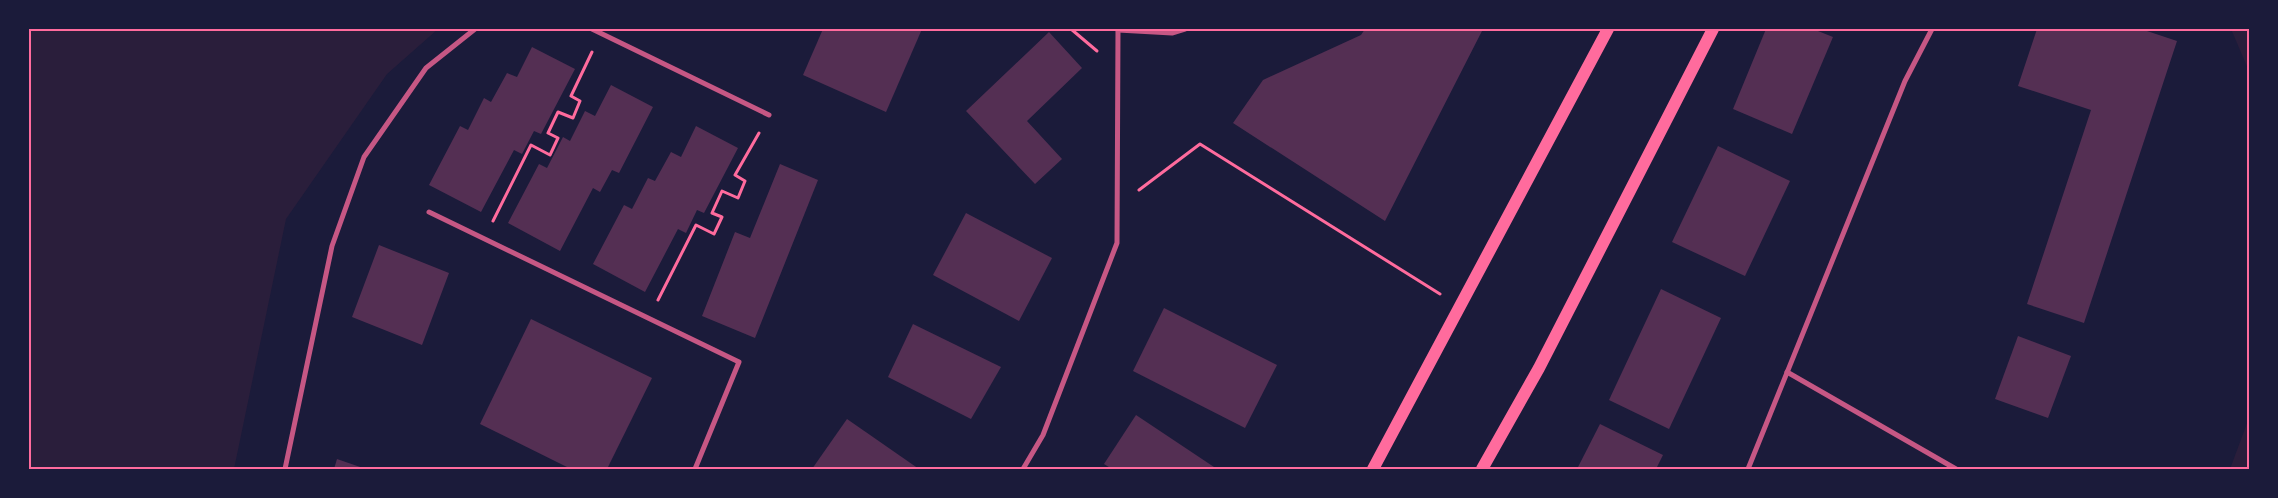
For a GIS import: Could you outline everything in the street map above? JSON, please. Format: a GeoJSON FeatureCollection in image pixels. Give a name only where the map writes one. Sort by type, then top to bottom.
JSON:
{"type":"FeatureCollection","features":[{"type":"Feature","properties":{"kind":"main road"},"geometry":{"type":"LineString","coordinates":[[1373,469],[1608,29]]}},
{"type":"Feature","properties":{"kind":"main road"},"geometry":{"type":"LineString","coordinates":[[1482,469],[1539,368],[1713,29]]}},
{"type":"Feature","properties":{"kind":"street"},"geometry":{"type":"LineString","coordinates":[[285,469],[332,246],[364,157],[426,68],[475,29]]}},
{"type":"Feature","properties":{"kind":"street"},"geometry":{"type":"LineString","coordinates":[[592,29],[769,115]]}},
{"type":"Feature","properties":{"kind":"street"},"geometry":{"type":"LineString","coordinates":[[1023,469],[1043,435],[1117,243],[1118,29],[1172,33],[1184,29]]}},
{"type":"Feature","properties":{"kind":"street"},"geometry":{"type":"LineString","coordinates":[[1748,469],[1905,81],[1932,29]]}},
{"type":"Feature","properties":{"kind":"street"},"geometry":{"type":"LineString","coordinates":[[428,212],[739,362],[695,469]]}},
{"type":"Feature","properties":{"kind":"street"},"geometry":{"type":"LineString","coordinates":[[1787,372],[1956,469]]}},
{"type":"Feature","properties":{"kind":"path"},"geometry":{"type":"LineString","coordinates":[[484,239],[531,145],[550,155],[558,138],[548,133],[558,112],[573,118],[580,101],[571,96],[601,33]]}},
{"type":"Feature","properties":{"kind":"path"},"geometry":{"type":"LineString","coordinates":[[649,318],[696,224],[714,234],[722,218],[712,213],[722,191],[738,198],[745,181],[735,176],[769,115]]}},
{"type":"Feature","properties":{"kind":"path"},"geometry":{"type":"LineString","coordinates":[[1117,207],[1200,144],[1459,306]]}},
{"type":"Feature","properties":{"kind":"shaded area"},"geometry":{"type":"Polygon","coordinates":[[[29,29],[438,29],[387,74],[286,219],[234,469],[29,469],[29,29]]]}},
{"type":"Feature","properties":{"kind":"shaded area"},"geometry":{"type":"Polygon","coordinates":[[[2231,29],[2249,29],[2249,71],[2231,29]]]}},
{"type":"Feature","properties":{"kind":"shaded area"},"geometry":{"type":"Polygon","coordinates":[[[2249,418],[2249,469],[2230,469],[2249,418]]]}},
{"type":"Feature","properties":{"kind":"building"},"geometry":{"type":"Polygon","coordinates":[[[823,29],[922,29],[886,112],[803,75],[823,29]]]}},
{"type":"Feature","properties":{"kind":"building"},"geometry":{"type":"Polygon","coordinates":[[[1365,29],[1483,29],[1385,221],[1233,123],[1263,80],[1361,35],[1365,29]]]}},
{"type":"Feature","properties":{"kind":"building"},"geometry":{"type":"Polygon","coordinates":[[[1766,29],[1813,29],[1833,37],[1792,134],[1733,109],[1766,29]]]}},
{"type":"Feature","properties":{"kind":"building"},"geometry":{"type":"Polygon","coordinates":[[[2037,29],[2141,29],[2177,41],[2084,323],[2027,304],[2091,110],[2018,86],[2037,29]]]}},
{"type":"Feature","properties":{"kind":"building"},"geometry":{"type":"Polygon","coordinates":[[[1049,32],[1082,68],[1027,121],[1062,159],[1035,184],[966,111],[1049,32]]]}},
{"type":"Feature","properties":{"kind":"building"},"geometry":{"type":"Polygon","coordinates":[[[532,47],[575,69],[541,134],[534,131],[522,154],[514,150],[481,212],[429,185],[460,126],[468,130],[484,98],[491,102],[507,73],[517,77],[532,47]]]}},
{"type":"Feature","properties":{"kind":"building"},"geometry":{"type":"Polygon","coordinates":[[[611,85],[653,107],[619,173],[612,170],[600,192],[593,188],[560,251],[508,223],[539,164],[547,168],[563,137],[570,141],[585,111],[595,116],[611,85]]]}},
{"type":"Feature","properties":{"kind":"building"},"geometry":{"type":"Polygon","coordinates":[[[696,126],[738,148],[704,213],[697,210],[686,233],[678,229],[645,292],[593,264],[624,205],[632,209],[648,178],[655,181],[671,152],[681,157],[696,126]]]}},
{"type":"Feature","properties":{"kind":"building"},"geometry":{"type":"Polygon","coordinates":[[[1718,146],[1790,181],[1745,276],[1672,242],[1718,146]]]}},
{"type":"Feature","properties":{"kind":"building"},"geometry":{"type":"Polygon","coordinates":[[[780,164],[818,180],[755,338],[702,316],[735,232],[750,238],[780,164]]]}},
{"type":"Feature","properties":{"kind":"building"},"geometry":{"type":"Polygon","coordinates":[[[966,213],[1052,258],[1019,321],[933,275],[966,213]]]}},
{"type":"Feature","properties":{"kind":"building"},"geometry":{"type":"Polygon","coordinates":[[[379,245],[449,273],[422,345],[352,317],[379,245]]]}},
{"type":"Feature","properties":{"kind":"building"},"geometry":{"type":"Polygon","coordinates":[[[1661,289],[1721,318],[1669,429],[1609,400],[1661,289]]]}},
{"type":"Feature","properties":{"kind":"building"},"geometry":{"type":"Polygon","coordinates":[[[1164,308],[1277,365],[1245,428],[1133,371],[1164,308]]]}},
{"type":"Feature","properties":{"kind":"building"},"geometry":{"type":"Polygon","coordinates":[[[531,319],[652,378],[607,469],[571,469],[480,424],[531,319]]]}},
{"type":"Feature","properties":{"kind":"building"},"geometry":{"type":"Polygon","coordinates":[[[913,324],[1001,367],[971,419],[888,377],[913,324]]]}},
{"type":"Feature","properties":{"kind":"building"},"geometry":{"type":"Polygon","coordinates":[[[2018,336],[2071,356],[2048,418],[1995,399],[2018,336]]]}},
{"type":"Feature","properties":{"kind":"building"},"geometry":{"type":"Polygon","coordinates":[[[1136,415],[1217,469],[1112,469],[1104,464],[1136,415]]]}},
{"type":"Feature","properties":{"kind":"building"},"geometry":{"type":"Polygon","coordinates":[[[847,419],[919,469],[812,469],[847,419]]]}},
{"type":"Feature","properties":{"kind":"building"},"geometry":{"type":"Polygon","coordinates":[[[1600,424],[1663,455],[1656,469],[1577,469],[1600,424]]]}},
{"type":"Feature","properties":{"kind":"building"},"geometry":{"type":"Polygon","coordinates":[[[337,459],[366,469],[334,469],[337,459]]]}}]}
